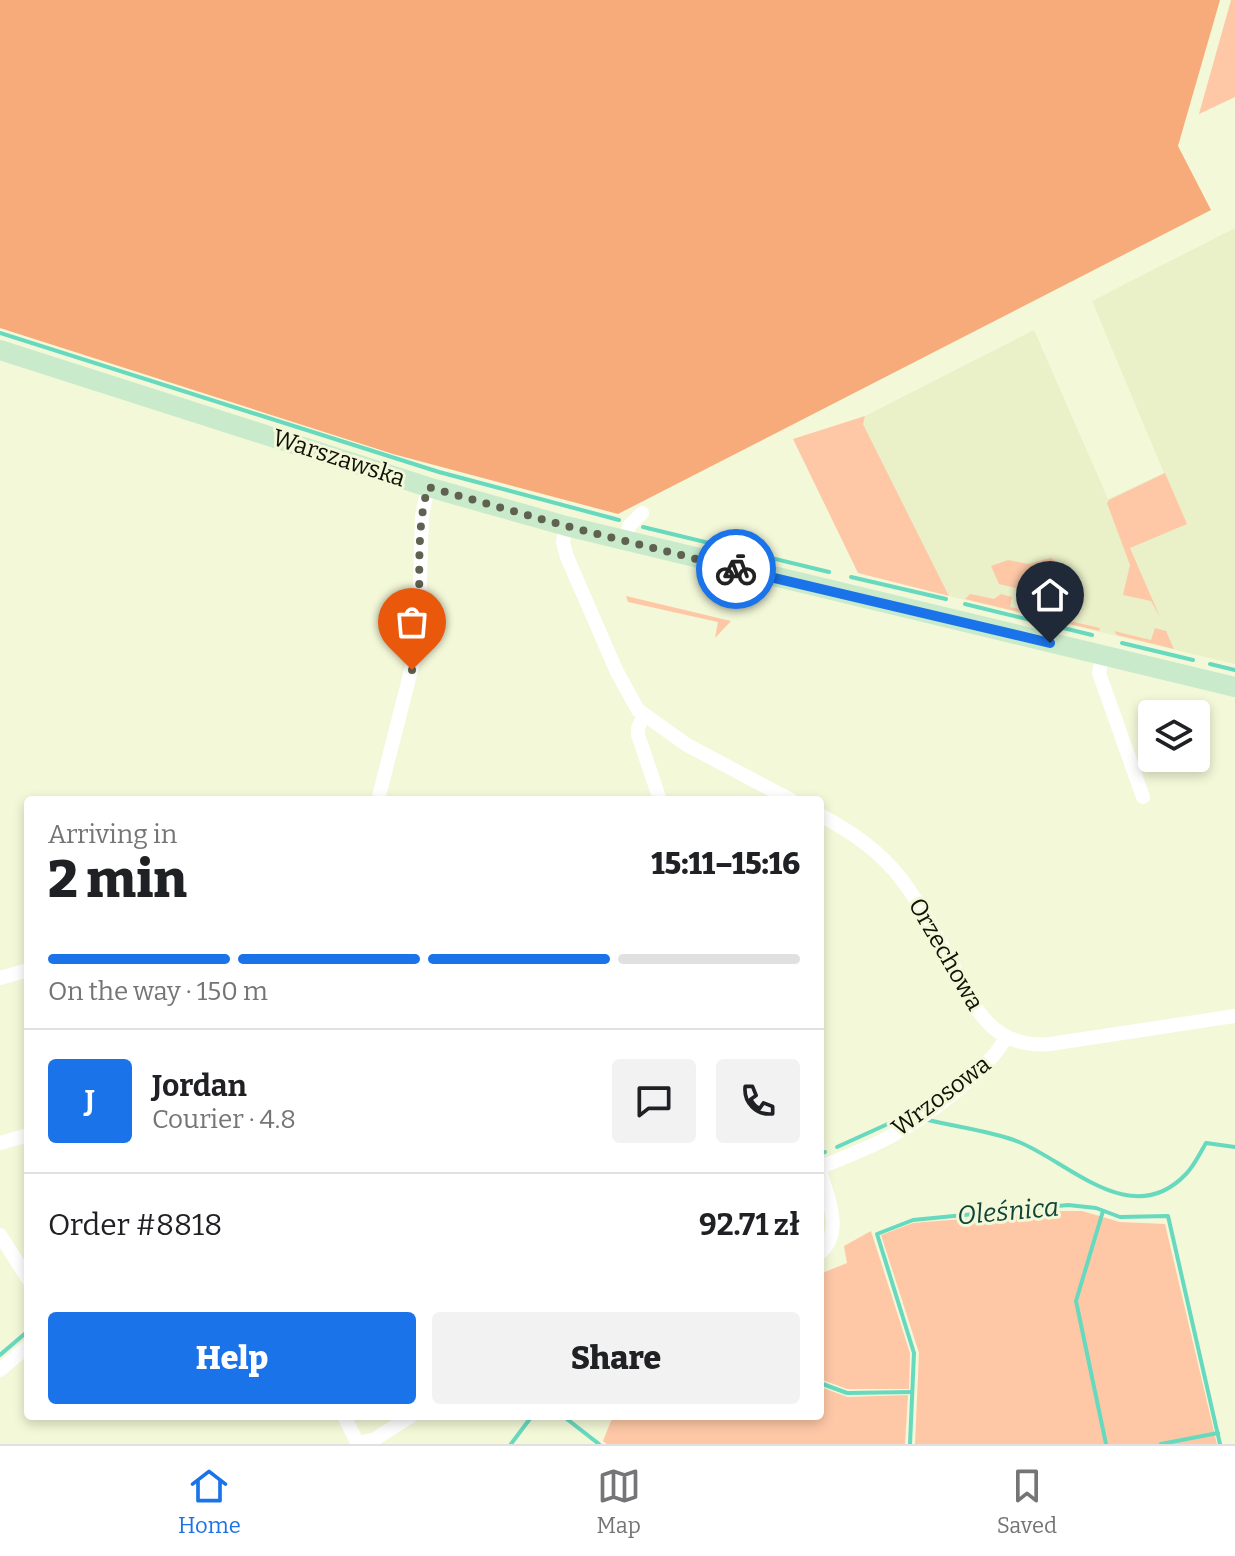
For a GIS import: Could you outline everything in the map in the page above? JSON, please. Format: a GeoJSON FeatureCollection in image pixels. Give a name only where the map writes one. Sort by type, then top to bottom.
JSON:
{"type":"FeatureCollection","features":[{"type":"Feature","properties":{"kind":"main road","name":"Warszawska"},"geometry":{"type":"LineString","coordinates":[[0,350],[428,487],[566,526],[1235,687]]}},
{"type":"Feature","properties":{"kind":"street"},"geometry":{"type":"LineString","coordinates":[[379,796],[418,643],[422,516],[428,487]]}},
{"type":"Feature","properties":{"kind":"street"},"geometry":{"type":"LineString","coordinates":[[625,542],[629,526],[642,513]]}},
{"type":"Feature","properties":{"kind":"street"},"geometry":{"type":"LineString","coordinates":[[566,526],[563,542],[567,557],[634,705],[687,745],[783,796]]}},
{"type":"Feature","properties":{"kind":"street"},"geometry":{"type":"LineString","coordinates":[[1102,655],[1099,673],[1143,797]]}},
{"type":"Feature","properties":{"kind":"street"},"geometry":{"type":"LineString","coordinates":[[644,715],[638,735],[659,796]]}},
{"type":"Feature","properties":{"kind":"street","name":"Orzechowa"},"geometry":{"type":"LineString","coordinates":[[824,817],[856,836],[895,872],[924,913],[975,1009],[989,1026],[1006,1037]]}},
{"type":"Feature","properties":{"kind":"street"},"geometry":{"type":"LineString","coordinates":[[0,978],[24,971]]}},
{"type":"Feature","properties":{"kind":"street"},"geometry":{"type":"LineString","coordinates":[[1006,1037],[1032,1044],[1050,1044],[1235,1016]]}},
{"type":"Feature","properties":{"kind":"street","name":"Wrzosowa"},"geometry":{"type":"LineString","coordinates":[[824,1166],[905,1127],[963,1084],[1000,1050],[1006,1037]]}},
{"type":"Feature","properties":{"kind":"street"},"geometry":{"type":"LineString","coordinates":[[0,1143],[24,1136]]}},
{"type":"Feature","properties":{"kind":"street","name":"Wrzosowa"},"geometry":{"type":"LineString","coordinates":[[824,1184],[833,1219],[833,1235],[824,1250]]}},
{"type":"Feature","properties":{"kind":"street"},"geometry":{"type":"LineString","coordinates":[[0,1235],[24,1273]]}},
{"type":"Feature","properties":{"kind":"street"},"geometry":{"type":"LineString","coordinates":[[0,1370],[24,1349]]}},
{"type":"Feature","properties":{"kind":"street"},"geometry":{"type":"LineString","coordinates":[[346,1420],[359,1444],[375,1439],[405,1420]]}},
{"type":"Feature","properties":{"kind":"shaded area"},"geometry":{"type":"Polygon","coordinates":[[[0,0],[1220,0],[1178,146],[1211,210],[618,514],[393,454],[0,328],[0,0]]]}},
{"type":"Feature","properties":{"kind":"shaded area"},"geometry":{"type":"Polygon","coordinates":[[[1231,0],[1235,0],[1235,97],[1199,114],[1231,0]]]}},
{"type":"Feature","properties":{"kind":"shaded area"},"geometry":{"type":"Polygon","coordinates":[[[1235,228],[1235,664],[949,596],[863,424],[865,416],[1034,330],[1108,499],[1164,473],[1092,301],[1235,228]]]}},
{"type":"Feature","properties":{"kind":"shaded area"},"geometry":{"type":"Polygon","coordinates":[[[865,416],[863,424],[949,596],[858,573],[793,439],[865,416]]]}},
{"type":"Feature","properties":{"kind":"shaded area"},"geometry":{"type":"Polygon","coordinates":[[[1165,473],[1187,524],[1130,548],[1160,617],[1151,601],[1123,595],[1130,565],[1107,503],[1165,473]]]}},
{"type":"Feature","properties":{"kind":"shaded area"},"geometry":{"type":"Polygon","coordinates":[[[1051,558],[1055,565],[1052,563],[1048,566],[1046,575],[1050,581],[1055,578],[1056,590],[1063,599],[999,584],[991,566],[1008,560],[1028,564],[1051,558]]]}},
{"type":"Feature","properties":{"kind":"shaded area"},"geometry":{"type":"Polygon","coordinates":[[[970,594],[994,599],[1001,594],[1012,597],[1010,607],[1100,628],[1099,631],[965,599],[970,594]]]}},
{"type":"Feature","properties":{"kind":"shaded area"},"geometry":{"type":"Polygon","coordinates":[[[626,596],[731,621],[715,638],[718,622],[628,602],[626,596]]]}},
{"type":"Feature","properties":{"kind":"shaded area"},"geometry":{"type":"Polygon","coordinates":[[[1155,628],[1166,631],[1174,649],[1117,635],[1114,631],[1151,640],[1155,628]]]}},
{"type":"Feature","properties":{"kind":"shaded area"},"geometry":{"type":"Polygon","coordinates":[[[1082,1211],[1120,1222],[1165,1224],[1217,1444],[915,1444],[919,1353],[881,1235],[913,1223],[1082,1211]]]}},
{"type":"Feature","properties":{"kind":"shaded area"},"geometry":{"type":"Polygon","coordinates":[[[871,1231],[910,1353],[909,1389],[847,1389],[824,1380],[824,1272],[847,1263],[844,1246],[871,1231]]]}},
{"type":"Feature","properties":{"kind":"shaded area"},"geometry":{"type":"Polygon","coordinates":[[[824,1388],[848,1397],[908,1395],[905,1444],[607,1444],[603,1441],[611,1420],[824,1420],[824,1388]]]}},
{"type":"Feature","properties":{"kind":"waterway"},"geometry":{"type":"LineString","coordinates":[[0,333],[439,472],[619,520]]}},
{"type":"Feature","properties":{"kind":"waterway"},"geometry":{"type":"LineString","coordinates":[[643,527],[829,572]]}},
{"type":"Feature","properties":{"kind":"waterway"},"geometry":{"type":"LineString","coordinates":[[851,577],[946,599]]}},
{"type":"Feature","properties":{"kind":"waterway"},"geometry":{"type":"LineString","coordinates":[[965,604],[1092,635]]}},
{"type":"Feature","properties":{"kind":"waterway"},"geometry":{"type":"LineString","coordinates":[[1122,643],[1193,660]]}},
{"type":"Feature","properties":{"kind":"waterway"},"geometry":{"type":"LineString","coordinates":[[1210,664],[1235,670]]}},
{"type":"Feature","properties":{"kind":"waterway","name":"Oleśnica"},"geometry":{"type":"LineString","coordinates":[[837,1147],[912,1113]]}},
{"type":"Feature","properties":{"kind":"waterway","name":"Oleśnica"},"geometry":{"type":"LineString","coordinates":[[928,1120],[1008,1138],[1101,1187],[1144,1196],[1165,1190],[1186,1174],[1206,1143],[1235,1147]]}},
{"type":"Feature","properties":{"kind":"waterway","name":"Oleśnica"},"geometry":{"type":"LineString","coordinates":[[910,1444],[914,1353],[877,1234],[913,1220],[1068,1205],[1096,1208],[1120,1217],[1168,1216],[1220,1444]]}},
{"type":"Feature","properties":{"kind":"waterway"},"geometry":{"type":"LineString","coordinates":[[1103,1211],[1076,1301],[1106,1444]]}},
{"type":"Feature","properties":{"kind":"waterway","name":"Oleśnica"},"geometry":{"type":"LineString","coordinates":[[0,1355],[24,1334]]}},
{"type":"Feature","properties":{"kind":"waterway","name":"Oleśnica"},"geometry":{"type":"LineString","coordinates":[[824,1384],[847,1393],[912,1392]]}},
{"type":"Feature","properties":{"kind":"waterway","name":"Oleśnica"},"geometry":{"type":"LineString","coordinates":[[511,1444],[529,1420]]}},
{"type":"Feature","properties":{"kind":"waterway","name":"Oleśnica"},"geometry":{"type":"LineString","coordinates":[[568,1420],[599,1444]]}},
{"type":"Feature","properties":{"kind":"waterway"},"geometry":{"type":"LineString","coordinates":[[1161,1444],[1218,1433]]}},
{"type":"Feature","properties":{"kind":"way so far"},"geometry":{"type":"LineString","coordinates":[[412,670],[418,643],[422,516],[428,487],[625,542],[736,569]]}},
{"type":"Feature","properties":{"kind":"route"},"geometry":{"type":"LineString","coordinates":[[736,569],[1050,643]]}}]}
